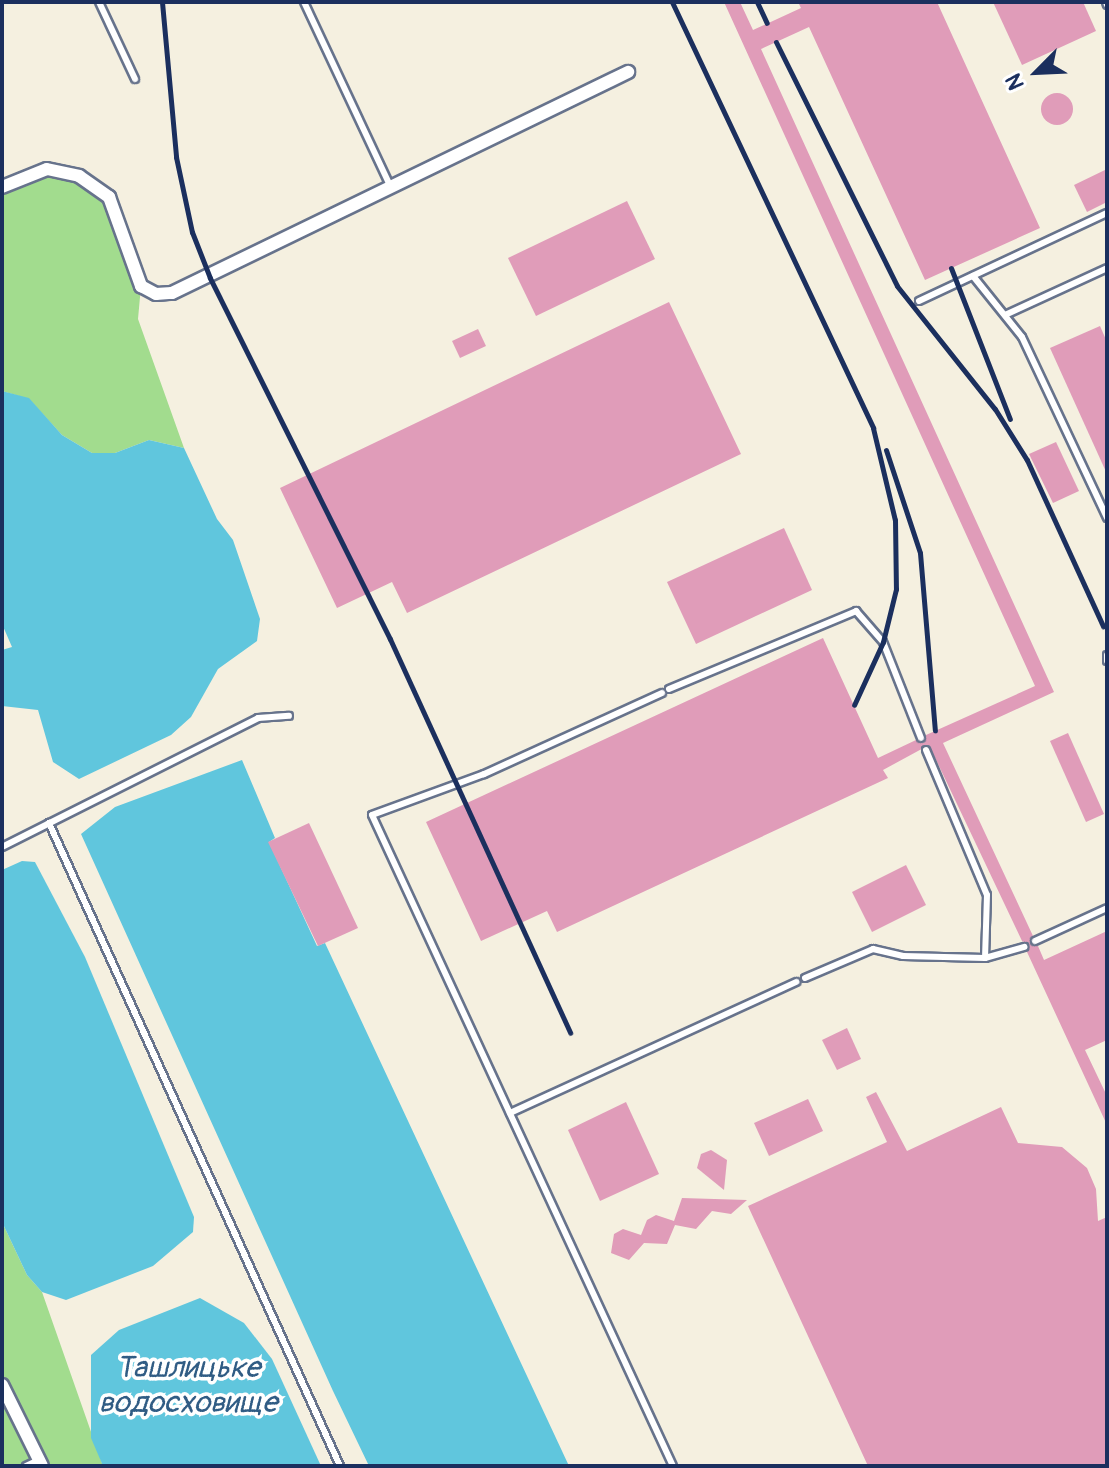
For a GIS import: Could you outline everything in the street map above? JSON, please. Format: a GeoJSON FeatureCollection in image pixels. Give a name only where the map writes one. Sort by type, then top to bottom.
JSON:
{"type":"FeatureCollection","features":[{"type":"Feature","properties":{"kind":"street"},"geometry":{"type":"LineString","coordinates":[[2,187],[47,169],[89,183],[109,197],[141,286],[156,294],[210,278],[390,186],[628,72]]}},
{"type":"Feature","properties":{"kind":"street"},"geometry":{"type":"LineString","coordinates":[[2,1385],[36,1464]]}},
{"type":"Feature","properties":{"kind":"lane"},"geometry":{"type":"LineString","coordinates":[[99,2],[135,79]]}},
{"type":"Feature","properties":{"kind":"lane"},"geometry":{"type":"LineString","coordinates":[[304,2],[390,186]]}},
{"type":"Feature","properties":{"kind":"lane"},"geometry":{"type":"LineString","coordinates":[[919,301],[1107,213]]}},
{"type":"Feature","properties":{"kind":"lane"},"geometry":{"type":"LineString","coordinates":[[1005,315],[1107,268]]}},
{"type":"Feature","properties":{"kind":"lane"},"geometry":{"type":"LineString","coordinates":[[973,276],[1022,337],[1107,518]]}},
{"type":"Feature","properties":{"kind":"lane"},"geometry":{"type":"LineString","coordinates":[[673,1466],[372,815],[484,774],[665,691],[856,611],[883,642],[921,738]]}},
{"type":"Feature","properties":{"kind":"lane"},"geometry":{"type":"LineString","coordinates":[[1107,655],[1107,661]]}},
{"type":"Feature","properties":{"kind":"lane"},"geometry":{"type":"LineString","coordinates":[[2,847],[258,718],[289,716]]}},
{"type":"Feature","properties":{"kind":"lane"},"geometry":{"type":"LineString","coordinates":[[926,750],[987,895],[985,958]]}},
{"type":"Feature","properties":{"kind":"lane"},"geometry":{"type":"LineString","coordinates":[[49,823],[340,1466]]}},
{"type":"Feature","properties":{"kind":"lane"},"geometry":{"type":"LineString","coordinates":[[1035,941],[1107,908]]}},
{"type":"Feature","properties":{"kind":"lane"},"geometry":{"type":"LineString","coordinates":[[805,978],[873,949],[903,956],[985,958],[1024,947]]}},
{"type":"Feature","properties":{"kind":"lane"},"geometry":{"type":"LineString","coordinates":[[510,1113],[796,982]]}},
{"type":"Feature","properties":{"kind":"green space"},"geometry":{"type":"Polygon","coordinates":[[[47,169],[79,176],[109,197],[141,286],[138,319],[184,448],[149,440],[115,453],[92,453],[62,435],[29,399],[2,391],[2,188],[47,169]]]}},
{"type":"Feature","properties":{"kind":"green space"},"geometry":{"type":"Polygon","coordinates":[[[2,1222],[27,1275],[42,1292],[103,1466],[2,1466],[2,1222]]]}},
{"type":"Feature","properties":{"kind":"water"},"geometry":{"type":"Polygon","coordinates":[[[2,391],[29,398],[62,435],[92,453],[115,453],[149,440],[184,448],[217,519],[233,540],[260,619],[257,641],[218,669],[191,717],[171,735],[79,779],[53,762],[38,710],[2,706],[2,650],[12,647],[2,624],[2,391]]]}},
{"type":"Feature","properties":{"kind":"water"},"geometry":{"type":"Polygon","coordinates":[[[242,760],[275,838],[269,842],[317,946],[325,943],[569,1466],[369,1466],[333,1391],[81,834],[115,807],[242,760]]]}},
{"type":"Feature","properties":{"kind":"water"},"geometry":{"type":"Polygon","coordinates":[[[22,861],[35,862],[85,957],[194,1217],[193,1232],[153,1266],[66,1300],[42,1292],[27,1275],[2,1222],[2,870],[22,861]]]}},
{"type":"Feature","properties":{"kind":"water","name":"Ташлицьке водосховище"},"geometry":{"type":"Polygon","coordinates":[[[200,1298],[244,1323],[272,1359],[321,1466],[103,1466],[91,1438],[91,1355],[119,1330],[200,1298]]]}},
{"type":"Feature","properties":{"kind":"building"},"geometry":{"type":"Polygon","coordinates":[[[724,2],[740,2],[753,30],[801,8],[798,2],[937,2],[1040,228],[925,280],[809,27],[761,49],[1054,692],[943,743],[1033,936],[1031,945],[1038,946],[1044,960],[1107,931],[1107,1040],[1085,1050],[1107,1096],[1107,1125],[1027,952],[1029,945],[1022,941],[929,745],[883,770],[888,778],[557,932],[547,911],[481,941],[426,822],[823,638],[878,758],[916,740],[924,743],[926,735],[1035,686],[724,2]]]}},
{"type":"Feature","properties":{"kind":"building"},"geometry":{"type":"Polygon","coordinates":[[[993,2],[1083,2],[1096,31],[1022,65],[993,2]]]}},
{"type":"Feature","properties":{"kind":"building"},"geometry":{"type":"Polygon","coordinates":[[[1057,93],[1068,98],[1073,109],[1068,120],[1057,125],[1046,120],[1041,109],[1046,98],[1057,93]]]}},
{"type":"Feature","properties":{"kind":"building"},"geometry":{"type":"Polygon","coordinates":[[[1107,169],[1107,202],[1087,212],[1074,185],[1107,169]]]}},
{"type":"Feature","properties":{"kind":"building"},"geometry":{"type":"Polygon","coordinates":[[[627,201],[655,259],[536,316],[508,258],[627,201]]]}},
{"type":"Feature","properties":{"kind":"building"},"geometry":{"type":"Polygon","coordinates":[[[669,302],[741,454],[407,613],[392,582],[337,608],[280,488],[669,302]]]}},
{"type":"Feature","properties":{"kind":"building"},"geometry":{"type":"Polygon","coordinates":[[[1100,326],[1107,342],[1107,474],[1050,348],[1100,326]]]}},
{"type":"Feature","properties":{"kind":"building"},"geometry":{"type":"Polygon","coordinates":[[[478,329],[486,346],[460,358],[452,341],[478,329]]]}},
{"type":"Feature","properties":{"kind":"building"},"geometry":{"type":"Polygon","coordinates":[[[1056,442],[1079,491],[1053,503],[1029,454],[1056,442]]]}},
{"type":"Feature","properties":{"kind":"building"},"geometry":{"type":"Polygon","coordinates":[[[784,528],[812,590],[696,644],[667,582],[784,528]]]}},
{"type":"Feature","properties":{"kind":"building"},"geometry":{"type":"Polygon","coordinates":[[[1068,733],[1104,814],[1086,822],[1050,741],[1068,733]]]}},
{"type":"Feature","properties":{"kind":"building"},"geometry":{"type":"Polygon","coordinates":[[[309,823],[358,928],[318,946],[268,842],[309,823]]]}},
{"type":"Feature","properties":{"kind":"building"},"geometry":{"type":"Polygon","coordinates":[[[906,865],[926,905],[872,932],[852,892],[906,865]]]}},
{"type":"Feature","properties":{"kind":"building"},"geometry":{"type":"Polygon","coordinates":[[[847,1028],[861,1059],[837,1070],[822,1040],[847,1028]]]}},
{"type":"Feature","properties":{"kind":"building"},"geometry":{"type":"Polygon","coordinates":[[[876,1092],[907,1151],[1001,1107],[1018,1143],[1062,1147],[1087,1168],[1096,1189],[1098,1221],[1107,1217],[1107,1466],[868,1466],[748,1206],[887,1142],[866,1097],[876,1092]]]}},
{"type":"Feature","properties":{"kind":"building"},"geometry":{"type":"Polygon","coordinates":[[[808,1099],[823,1131],[769,1156],[754,1123],[808,1099]]]}},
{"type":"Feature","properties":{"kind":"building"},"geometry":{"type":"Polygon","coordinates":[[[626,1102],[659,1174],[600,1201],[568,1130],[626,1102]]]}},
{"type":"Feature","properties":{"kind":"building"},"geometry":{"type":"Polygon","coordinates":[[[711,1150],[727,1160],[724,1190],[697,1168],[701,1154],[711,1150]]]}},
{"type":"Feature","properties":{"kind":"building"},"geometry":{"type":"Polygon","coordinates":[[[682,1198],[747,1200],[731,1214],[712,1211],[696,1229],[675,1225],[667,1244],[644,1243],[629,1260],[611,1253],[614,1234],[623,1229],[641,1235],[647,1220],[656,1215],[674,1221],[682,1198]]]}},
{"type":"Feature","properties":{"kind":"railway"},"geometry":{"type":"LineString","coordinates":[[162,2],[176,157],[192,232],[210,278],[390,639],[570,1033]]}},
{"type":"Feature","properties":{"kind":"railway"},"geometry":{"type":"LineString","coordinates":[[672,2],[873,428],[895,520],[896,589],[883,642],[854,705]]}},
{"type":"Feature","properties":{"kind":"railway"},"geometry":{"type":"LineString","coordinates":[[757,2],[767,23]]}},
{"type":"Feature","properties":{"kind":"railway"},"geometry":{"type":"LineString","coordinates":[[776,42],[897,286],[995,409],[1027,460],[1103,626]]}},
{"type":"Feature","properties":{"kind":"railway"},"geometry":{"type":"LineString","coordinates":[[951,268],[1010,419]]}},
{"type":"Feature","properties":{"kind":"railway"},"geometry":{"type":"LineString","coordinates":[[886,450],[920,553],[935,730]]}}]}
